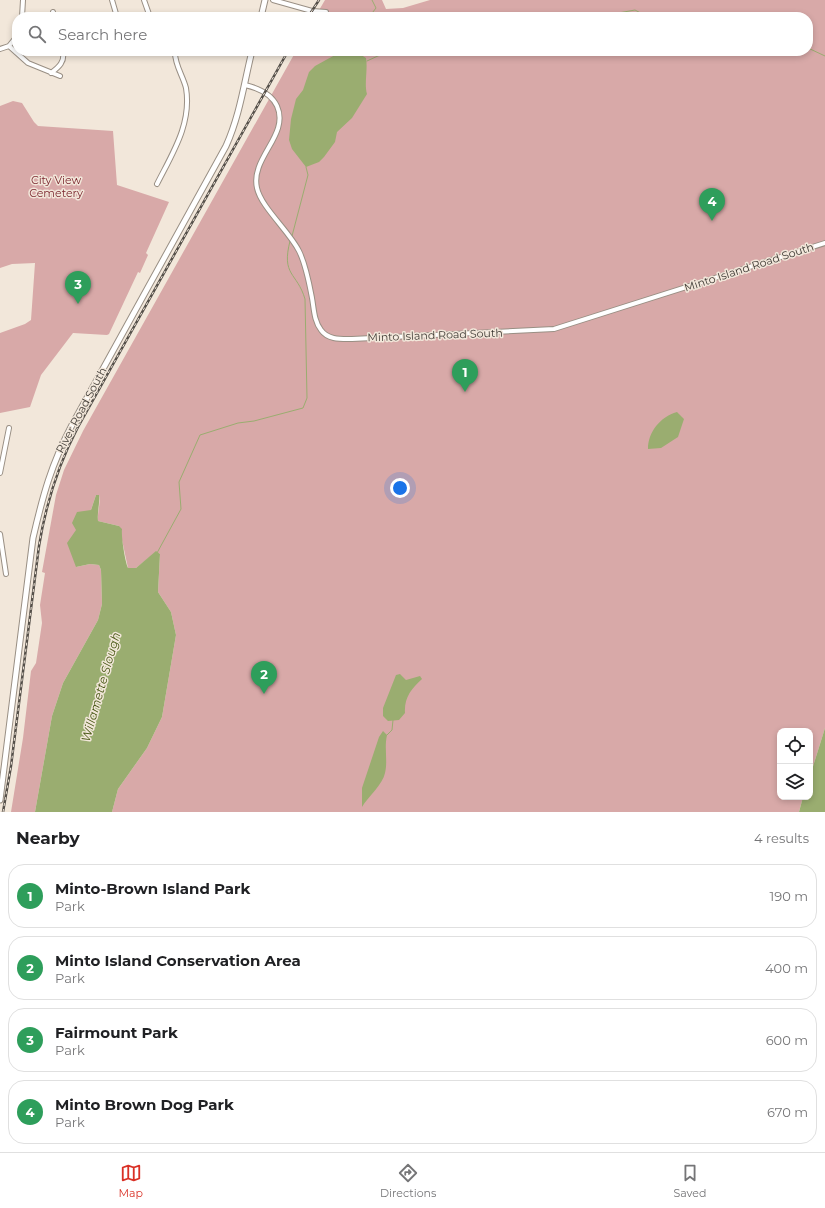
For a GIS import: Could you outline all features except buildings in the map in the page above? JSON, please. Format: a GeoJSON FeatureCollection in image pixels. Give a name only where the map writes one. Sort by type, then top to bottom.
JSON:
{"type":"FeatureCollection","features":[{"type":"Feature","properties":{"kind":"main road"},"geometry":{"type":"LineString","coordinates":[[262,12],[265,0]]}},
{"type":"Feature","properties":{"kind":"main road","name":"River Road South"},"geometry":{"type":"LineString","coordinates":[[0,800],[33,538],[39,507],[52,465],[72,425],[226,146],[237,118],[251,56]]}},
{"type":"Feature","properties":{"kind":"street"},"geometry":{"type":"LineString","coordinates":[[22,12],[23,0]]}},
{"type":"Feature","properties":{"kind":"street"},"geometry":{"type":"LineString","coordinates":[[112,0],[116,12]]}},
{"type":"Feature","properties":{"kind":"street"},"geometry":{"type":"LineString","coordinates":[[144,0],[148,12]]}},
{"type":"Feature","properties":{"kind":"street"},"geometry":{"type":"LineString","coordinates":[[273,0],[312,12]]}},
{"type":"Feature","properties":{"kind":"street"},"geometry":{"type":"LineString","coordinates":[[0,50],[9,46],[12,42]]}},
{"type":"Feature","properties":{"kind":"street"},"geometry":{"type":"LineString","coordinates":[[9,46],[12,49]]}},
{"type":"Feature","properties":{"kind":"street"},"geometry":{"type":"LineString","coordinates":[[20,56],[28,63],[60,76]]}},
{"type":"Feature","properties":{"kind":"street"},"geometry":{"type":"LineString","coordinates":[[51,73],[62,63],[64,56]]}},
{"type":"Feature","properties":{"kind":"street"},"geometry":{"type":"LineString","coordinates":[[157,184],[181,137],[186,118],[186,89],[176,61],[176,56]]}},
{"type":"Feature","properties":{"kind":"street","name":"Minto Island Road South"},"geometry":{"type":"LineString","coordinates":[[245,85],[269,95],[274,100],[279,111],[279,125],[259,166],[256,182],[262,201],[300,252],[305,266],[318,325],[328,336],[340,339],[554,329],[825,242]]}},
{"type":"Feature","properties":{"kind":"street"},"geometry":{"type":"LineString","coordinates":[[0,473],[9,428]]}},
{"type":"Feature","properties":{"kind":"street"},"geometry":{"type":"LineString","coordinates":[[0,534],[6,574]]}},
{"type":"Feature","properties":{"kind":"green space"},"geometry":{"type":"Polygon","coordinates":[[[325,0],[382,0],[386,9],[403,8],[430,0],[825,0],[825,728],[813,766],[813,728],[777,728],[777,800],[802,800],[799,812],[112,812],[118,789],[147,748],[162,717],[176,635],[171,612],[158,592],[160,554],[156,552],[136,568],[128,568],[119,526],[98,521],[99,495],[96,495],[91,510],[76,530],[76,567],[90,564],[99,565],[101,570],[102,604],[98,620],[63,683],[52,716],[35,812],[11,812],[23,738],[31,671],[36,663],[42,623],[40,605],[45,573],[42,572],[56,495],[64,470],[83,431],[293,56],[813,56],[813,12],[318,12],[325,0]]]}},
{"type":"Feature","properties":{"kind":"green space","name":"City View Cemetery"},"geometry":{"type":"Polygon","coordinates":[[[13,101],[22,103],[38,126],[113,131],[117,185],[169,202],[146,253],[148,255],[140,273],[138,272],[109,334],[73,333],[41,375],[30,407],[0,413],[0,333],[25,324],[31,320],[35,263],[12,264],[0,268],[0,106],[13,101]]]}},
{"type":"Feature","properties":{"kind":"water"},"geometry":{"type":"Polygon","coordinates":[[[333,56],[363,56],[366,58],[367,67],[367,94],[352,118],[337,132],[335,142],[324,157],[319,162],[306,167],[292,149],[289,140],[291,119],[296,99],[303,90],[309,72],[315,66],[333,56]]]}},
{"type":"Feature","properties":{"kind":"water"},"geometry":{"type":"Polygon","coordinates":[[[677,412],[684,419],[678,437],[661,448],[648,449],[650,437],[656,426],[660,421],[677,412]]]}},
{"type":"Feature","properties":{"kind":"water"},"geometry":{"type":"Polygon","coordinates":[[[96,495],[99,495],[98,521],[119,526],[122,529],[122,537],[128,568],[136,568],[156,551],[160,554],[158,592],[171,612],[176,635],[162,717],[147,748],[118,789],[112,812],[35,812],[52,716],[63,683],[98,620],[102,604],[101,570],[99,565],[90,564],[76,567],[67,543],[76,530],[72,523],[77,512],[91,510],[96,495]]]}},
{"type":"Feature","properties":{"kind":"water"},"geometry":{"type":"Polygon","coordinates":[[[400,674],[406,680],[420,676],[422,679],[407,698],[405,713],[399,720],[388,721],[383,716],[383,708],[396,675],[400,674]]]}},
{"type":"Feature","properties":{"kind":"water"},"geometry":{"type":"Polygon","coordinates":[[[825,728],[825,812],[799,812],[802,800],[813,800],[813,766],[825,728]]]}},
{"type":"Feature","properties":{"kind":"water"},"geometry":{"type":"Polygon","coordinates":[[[383,731],[387,735],[384,777],[362,807],[362,788],[379,737],[383,731]]]}},
{"type":"Feature","properties":{"kind":"waterway"},"geometry":{"type":"LineString","coordinates":[[372,0],[376,8],[373,12]]}},
{"type":"Feature","properties":{"kind":"waterway","name":"Willamette Slough"},"geometry":{"type":"LineString","coordinates":[[624,12],[635,10],[639,12]]}},
{"type":"Feature","properties":{"kind":"waterway","name":"Willamette Slough"},"geometry":{"type":"LineString","coordinates":[[813,50],[825,56]]}},
{"type":"Feature","properties":{"kind":"waterway"},"geometry":{"type":"LineString","coordinates":[[367,61],[378,56]]}},
{"type":"Feature","properties":{"kind":"waterway","name":"Willamette Slough"},"geometry":{"type":"LineString","coordinates":[[292,236],[308,175],[306,167]]}},
{"type":"Feature","properties":{"kind":"waterway","name":"Willamette Slough"},"geometry":{"type":"LineString","coordinates":[[157,553],[181,509],[179,482],[200,435],[238,423],[254,421],[303,408],[307,398],[305,299],[302,290],[291,273],[287,261],[290,241]]}},
{"type":"Feature","properties":{"kind":"waterway"},"geometry":{"type":"LineString","coordinates":[[387,735],[392,730],[393,720]]}},
{"type":"Feature","properties":{"kind":"railway"},"geometry":{"type":"LineString","coordinates":[[311,12],[319,0]]}},
{"type":"Feature","properties":{"kind":"railway"},"geometry":{"type":"LineString","coordinates":[[3,812],[11,766],[39,546],[49,499],[64,456],[78,427],[285,56]]}},
{"type":"Feature","properties":{"kind":"place","name":"Minto Brown Dog Park"},"geometry":{"type":"Point","coordinates":[712,221]}},
{"type":"Feature","properties":{"kind":"place","name":"Fairmount Park"},"geometry":{"type":"Point","coordinates":[78,304]}},
{"type":"Feature","properties":{"kind":"place","name":"Minto-Brown Island Park"},"geometry":{"type":"Point","coordinates":[465,392]}},
{"type":"Feature","properties":{"kind":"place","name":"Minto Island Conservation Area"},"geometry":{"type":"Point","coordinates":[264,694]}}]}
